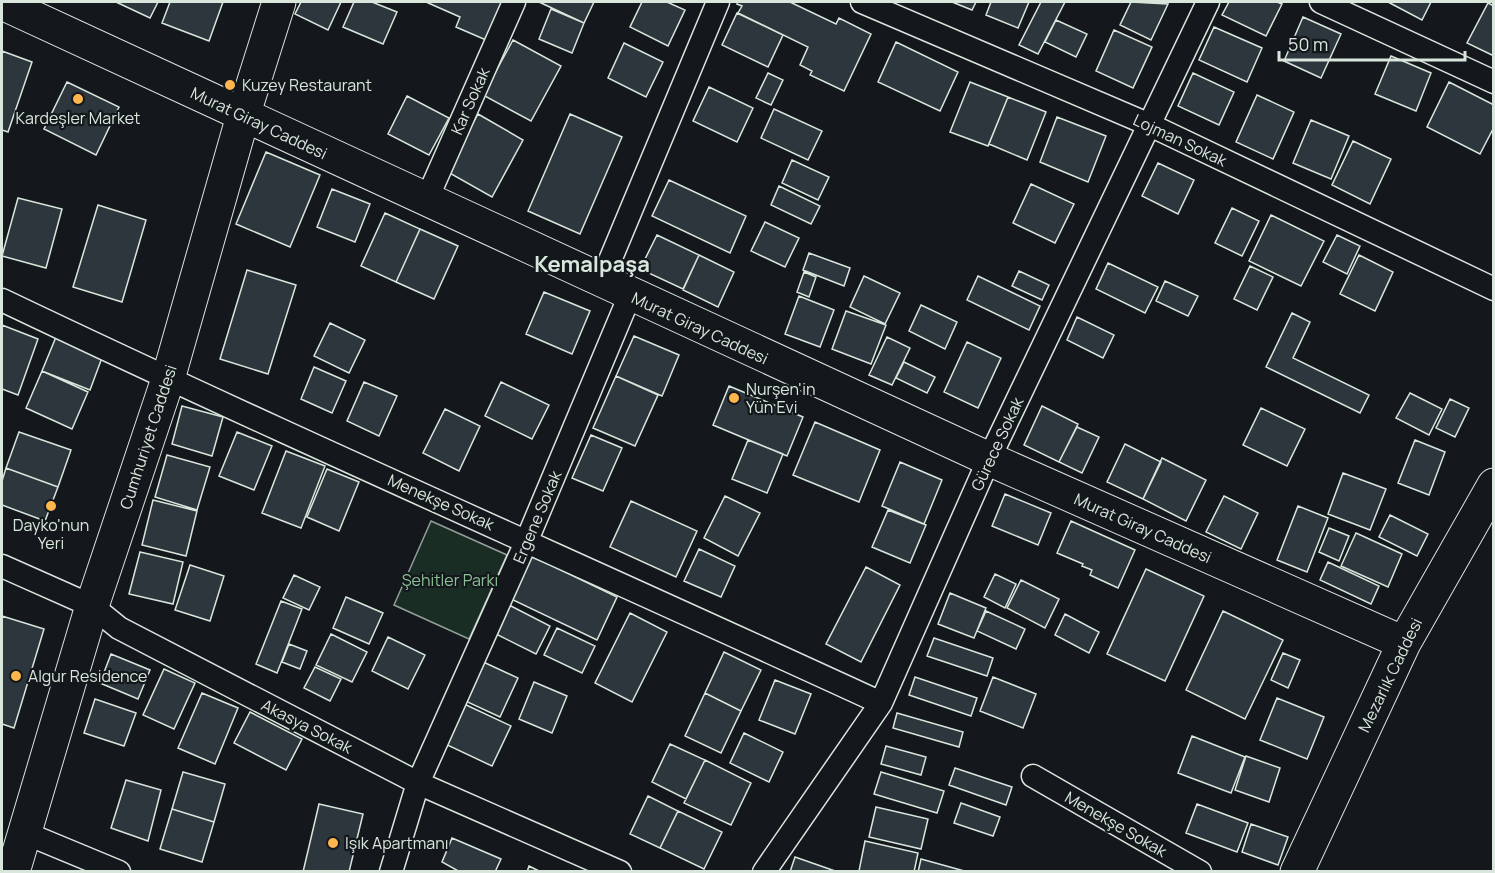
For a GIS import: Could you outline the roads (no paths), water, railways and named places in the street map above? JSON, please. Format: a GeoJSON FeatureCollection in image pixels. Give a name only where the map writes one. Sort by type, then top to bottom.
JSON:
{"type":"FeatureCollection","features":[{"type":"Feature","properties":{"kind":"main road","name":"Cumhuriyet Caddesi"},"geometry":{"type":"LineString","coordinates":[[13,871],[92,606],[168,379],[243,116],[279,2]]}},
{"type":"Feature","properties":{"kind":"main road","name":"Murat Giray Caddesi"},"geometry":{"type":"LineString","coordinates":[[2,3],[630,296],[989,459],[1404,643]]}},
{"type":"Feature","properties":{"kind":"main road","name":"Mezarlık Caddesi"},"geometry":{"type":"LineString","coordinates":[[1297,872],[1404,643],[1494,485]]}},
{"type":"Feature","properties":{"kind":"street","name":"Kar Sokak"},"geometry":{"type":"LineString","coordinates":[[426,201],[514,2]]}},
{"type":"Feature","properties":{"kind":"street"},"geometry":{"type":"LineString","coordinates":[[601,282],[718,2]]}},
{"type":"Feature","properties":{"kind":"street","name":"Lojman Sokak"},"geometry":{"type":"LineString","coordinates":[[862,2],[1150,125],[1494,289]]}},
{"type":"Feature","properties":{"kind":"street","name":"Gürece Sokak"},"geometry":{"type":"LineString","coordinates":[[764,872],[881,703],[989,459],[1208,2]]}},
{"type":"Feature","properties":{"kind":"street"},"geometry":{"type":"LineString","coordinates":[[1321,2],[1494,82]]}},
{"type":"Feature","properties":{"kind":"street","name":"Ergene Sokak"},"geometry":{"type":"LineString","coordinates":[[391,872],[418,783],[527,540],[630,296]]}},
{"type":"Feature","properties":{"kind":"street","name":"Menekşe Sokak"},"geometry":{"type":"LineString","coordinates":[[2,300],[168,379],[527,540],[881,703]]}},
{"type":"Feature","properties":{"kind":"street","name":"Akasya Sokak"},"geometry":{"type":"LineString","coordinates":[[2,566],[92,606],[119,628],[418,783],[620,872]]}},
{"type":"Feature","properties":{"kind":"street","name":"Menekşe Sokak"},"geometry":{"type":"LineString","coordinates":[[1033,776],[1200,872]]}},
{"type":"Feature","properties":{"kind":"street"},"geometry":{"type":"LineString","coordinates":[[25,833],[119,872]]}},
{"type":"Feature","properties":{"kind":"street"},"geometry":{"type":"LineString","coordinates":[[2,867],[13,871]]}},
{"type":"Feature","properties":{"kind":"place","name":"Kuzey Restaurant"},"geometry":{"type":"Point","coordinates":[230,85]}},
{"type":"Feature","properties":{"kind":"place","name":"Kardeşler Market"},"geometry":{"type":"Point","coordinates":[78,99]}},
{"type":"Feature","properties":{"kind":"place","name":"Nurşen'in Yün Evi"},"geometry":{"type":"Point","coordinates":[734,398]}},
{"type":"Feature","properties":{"kind":"place","name":"Dayko'nun Yeri"},"geometry":{"type":"Point","coordinates":[51,506]}},
{"type":"Feature","properties":{"kind":"place","name":"Algur Residence"},"geometry":{"type":"Point","coordinates":[16,676]}},
{"type":"Feature","properties":{"kind":"place","name":"Işık Apartmanı"},"geometry":{"type":"Point","coordinates":[333,843]}},
{"type":"Feature","properties":{"kind":"district","name":"Kemalpaşa"},"geometry":{"type":"Point","coordinates":[592,264]}},
{"type":"Feature","properties":{"kind":"park label","name":"Şehitler Parkı"},"geometry":{"type":"Point","coordinates":[450,580]}}]}
